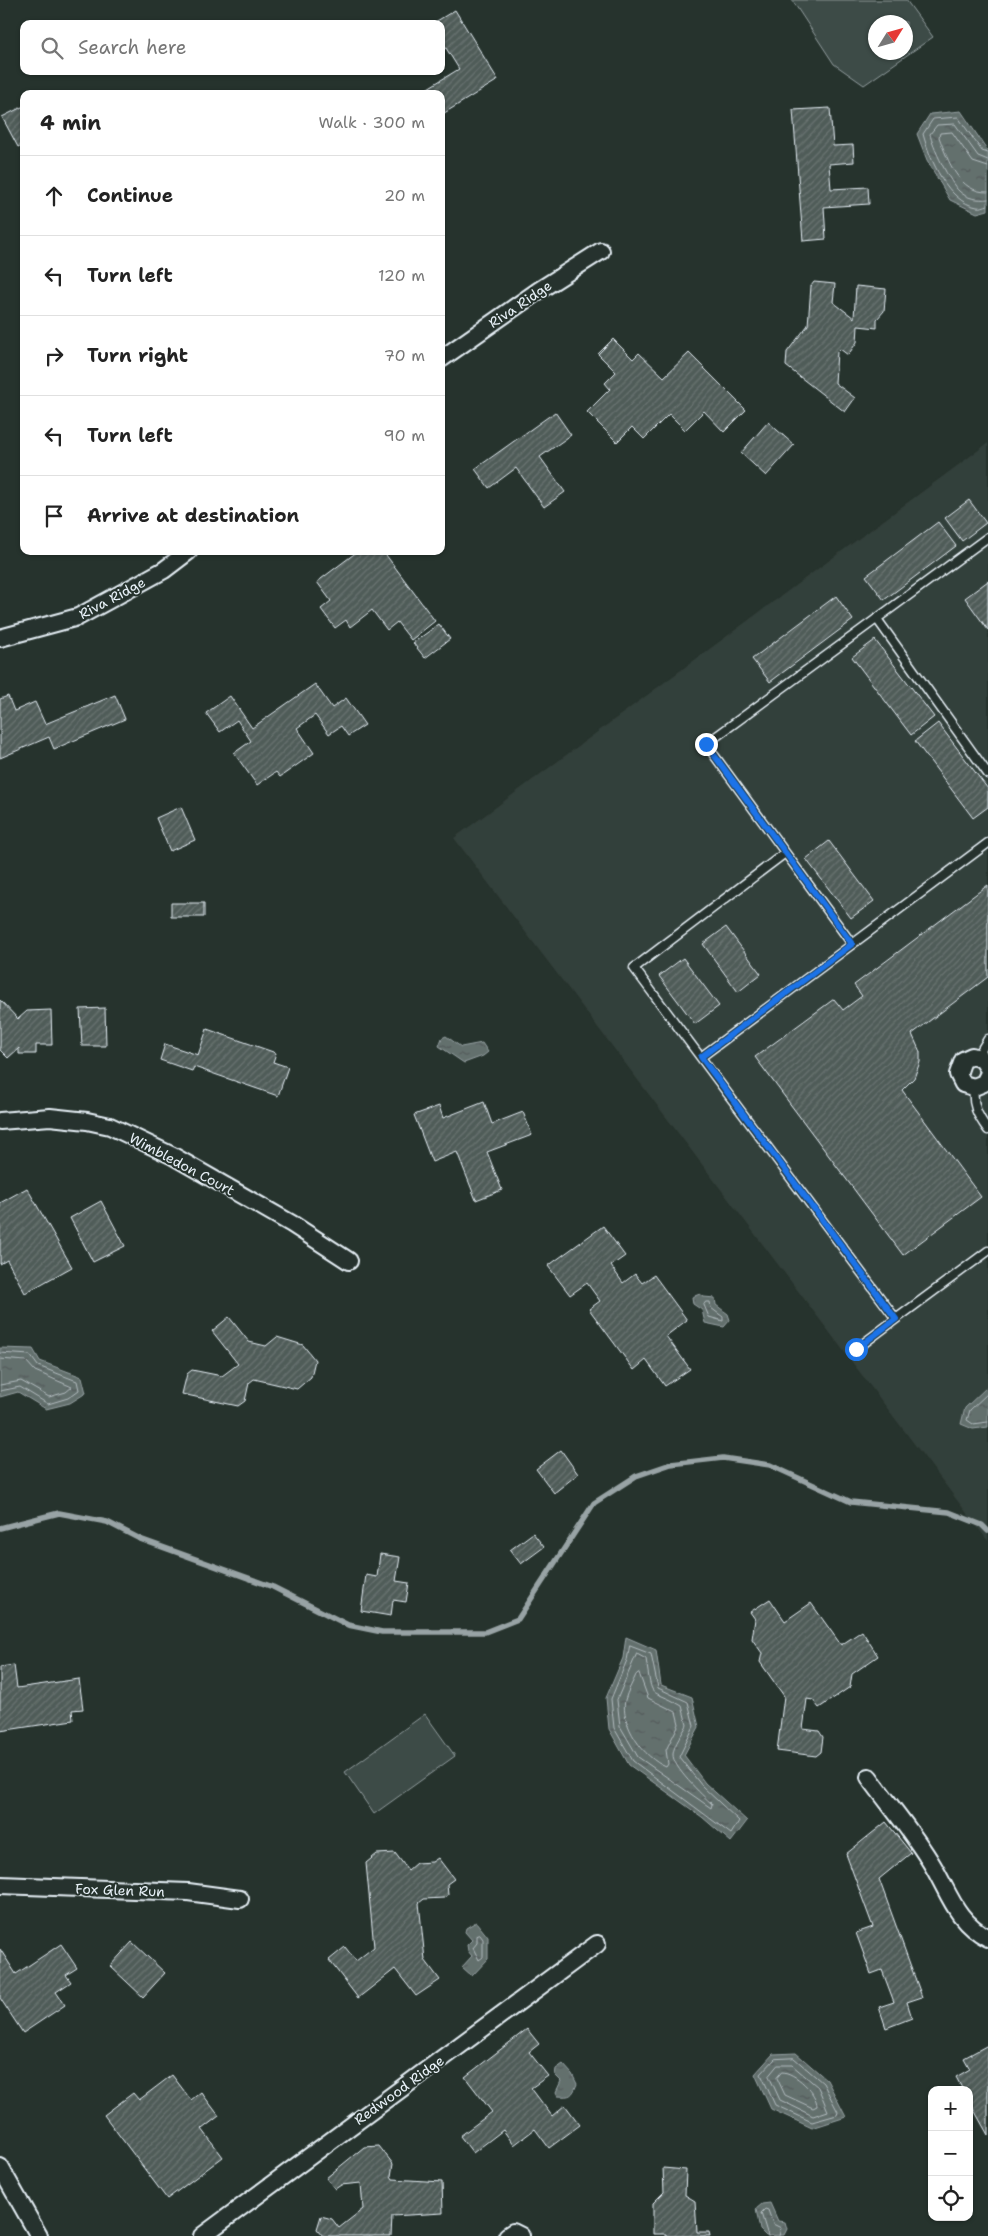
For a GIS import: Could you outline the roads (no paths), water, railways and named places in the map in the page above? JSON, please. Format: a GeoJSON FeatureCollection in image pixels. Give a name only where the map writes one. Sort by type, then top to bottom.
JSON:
{"type":"FeatureCollection","features":[{"type":"Feature","properties":{"kind":"street","name":"Riva Ridge"},"geometry":{"type":"LineString","coordinates":[[445,355],[538,291],[601,251]]}},
{"type":"Feature","properties":{"kind":"street","name":"Riva Ridge"},"geometry":{"type":"LineString","coordinates":[[0,638],[78,617],[164,570],[184,555]]}},
{"type":"Feature","properties":{"kind":"street"},"geometry":{"type":"LineString","coordinates":[[982,1063],[963,1060],[958,1069],[960,1080],[963,1084],[974,1087],[984,1083],[988,1075]]}},
{"type":"Feature","properties":{"kind":"street","name":"Wimbledon Court"},"geometry":{"type":"LineString","coordinates":[[0,1121],[50,1117],[87,1121],[110,1126],[173,1156],[292,1224],[349,1261]]}},
{"type":"Feature","properties":{"kind":"street"},"geometry":{"type":"LineString","coordinates":[[869,1778],[932,1865],[951,1902],[965,1922],[988,1938]]}},
{"type":"Feature","properties":{"kind":"street","name":"Fox Glen Run"},"geometry":{"type":"LineString","coordinates":[[0,1886],[188,1892],[240,1899]]}},
{"type":"Feature","properties":{"kind":"street","name":"Redwood Ridge"},"geometry":{"type":"LineString","coordinates":[[202,2236],[597,1944]]}},
{"type":"Feature","properties":{"kind":"street"},"geometry":{"type":"LineString","coordinates":[[0,2166],[39,2236]]}},
{"type":"Feature","properties":{"kind":"street"},"geometry":{"type":"LineString","coordinates":[[507,2236],[513,2232],[522,2236]]}},
{"type":"Feature","properties":{"kind":"lane"},"geometry":{"type":"LineString","coordinates":[[852,944],[706,744],[988,537]]}},
{"type":"Feature","properties":{"kind":"lane"},"geometry":{"type":"LineString","coordinates":[[877,619],[988,774]]}},
{"type":"Feature","properties":{"kind":"lane"},"geometry":{"type":"LineString","coordinates":[[701,1057],[988,843]]}},
{"type":"Feature","properties":{"kind":"lane"},"geometry":{"type":"LineString","coordinates":[[785,853],[634,968],[896,1319]]}},
{"type":"Feature","properties":{"kind":"lane"},"geometry":{"type":"LineString","coordinates":[[982,1063],[988,1039]]}},
{"type":"Feature","properties":{"kind":"lane"},"geometry":{"type":"LineString","coordinates":[[974,1087],[972,1102],[978,1117],[988,1130]]}},
{"type":"Feature","properties":{"kind":"lane"},"geometry":{"type":"LineString","coordinates":[[856,1349],[988,1250]]}},
{"type":"Feature","properties":{"kind":"water"},"geometry":{"type":"Polygon","coordinates":[[[961,111],[988,151],[988,210],[977,213],[950,200],[927,160],[917,134],[930,114],[961,111]]]}},
{"type":"Feature","properties":{"kind":"water"},"geometry":{"type":"Polygon","coordinates":[[[446,1036],[461,1047],[482,1043],[488,1052],[483,1056],[464,1063],[439,1046],[442,1038],[446,1036]]]}},
{"type":"Feature","properties":{"kind":"water"},"geometry":{"type":"Polygon","coordinates":[[[700,1294],[704,1297],[715,1298],[716,1305],[728,1314],[730,1320],[724,1327],[705,1323],[702,1310],[693,1304],[692,1297],[700,1294]]]}},
{"type":"Feature","properties":{"kind":"water"},"geometry":{"type":"Polygon","coordinates":[[[0,1348],[33,1349],[40,1361],[82,1377],[86,1393],[70,1403],[46,1409],[18,1392],[0,1397],[0,1348]]]}},
{"type":"Feature","properties":{"kind":"water"},"geometry":{"type":"Polygon","coordinates":[[[988,1386],[988,1427],[973,1429],[961,1424],[965,1408],[988,1386]]]}},
{"type":"Feature","properties":{"kind":"water"},"geometry":{"type":"Polygon","coordinates":[[[626,1637],[656,1650],[661,1685],[692,1697],[699,1727],[684,1755],[705,1783],[747,1821],[731,1842],[702,1817],[629,1765],[609,1729],[606,1698],[623,1658],[626,1637]]]}},
{"type":"Feature","properties":{"kind":"water"},"geometry":{"type":"Polygon","coordinates":[[[476,1922],[488,1937],[488,1959],[472,1976],[462,1967],[472,1956],[468,1951],[467,1945],[472,1940],[465,1932],[466,1928],[476,1922]]]}},
{"type":"Feature","properties":{"kind":"water"},"geometry":{"type":"Polygon","coordinates":[[[796,2053],[827,2080],[846,2117],[812,2128],[771,2109],[755,2074],[773,2054],[796,2053]]]}},
{"type":"Feature","properties":{"kind":"water"},"geometry":{"type":"Polygon","coordinates":[[[563,2064],[572,2074],[577,2084],[570,2095],[558,2096],[556,2092],[561,2081],[555,2075],[556,2069],[563,2064]]]}},
{"type":"Feature","properties":{"kind":"water"},"geometry":{"type":"Polygon","coordinates":[[[770,2203],[778,2221],[785,2222],[787,2229],[784,2235],[766,2236],[760,2230],[756,2209],[762,2204],[770,2203]]]}},
{"type":"Feature","properties":{"kind":"waterway"},"geometry":{"type":"LineString","coordinates":[[0,1528],[59,1513],[107,1522],[140,1539],[273,1587],[348,1625],[382,1632],[485,1632],[518,1619],[594,1503],[636,1476],[671,1464],[723,1458],[770,1465],[851,1502],[949,1512],[982,1525],[988,1531]]}}]}
